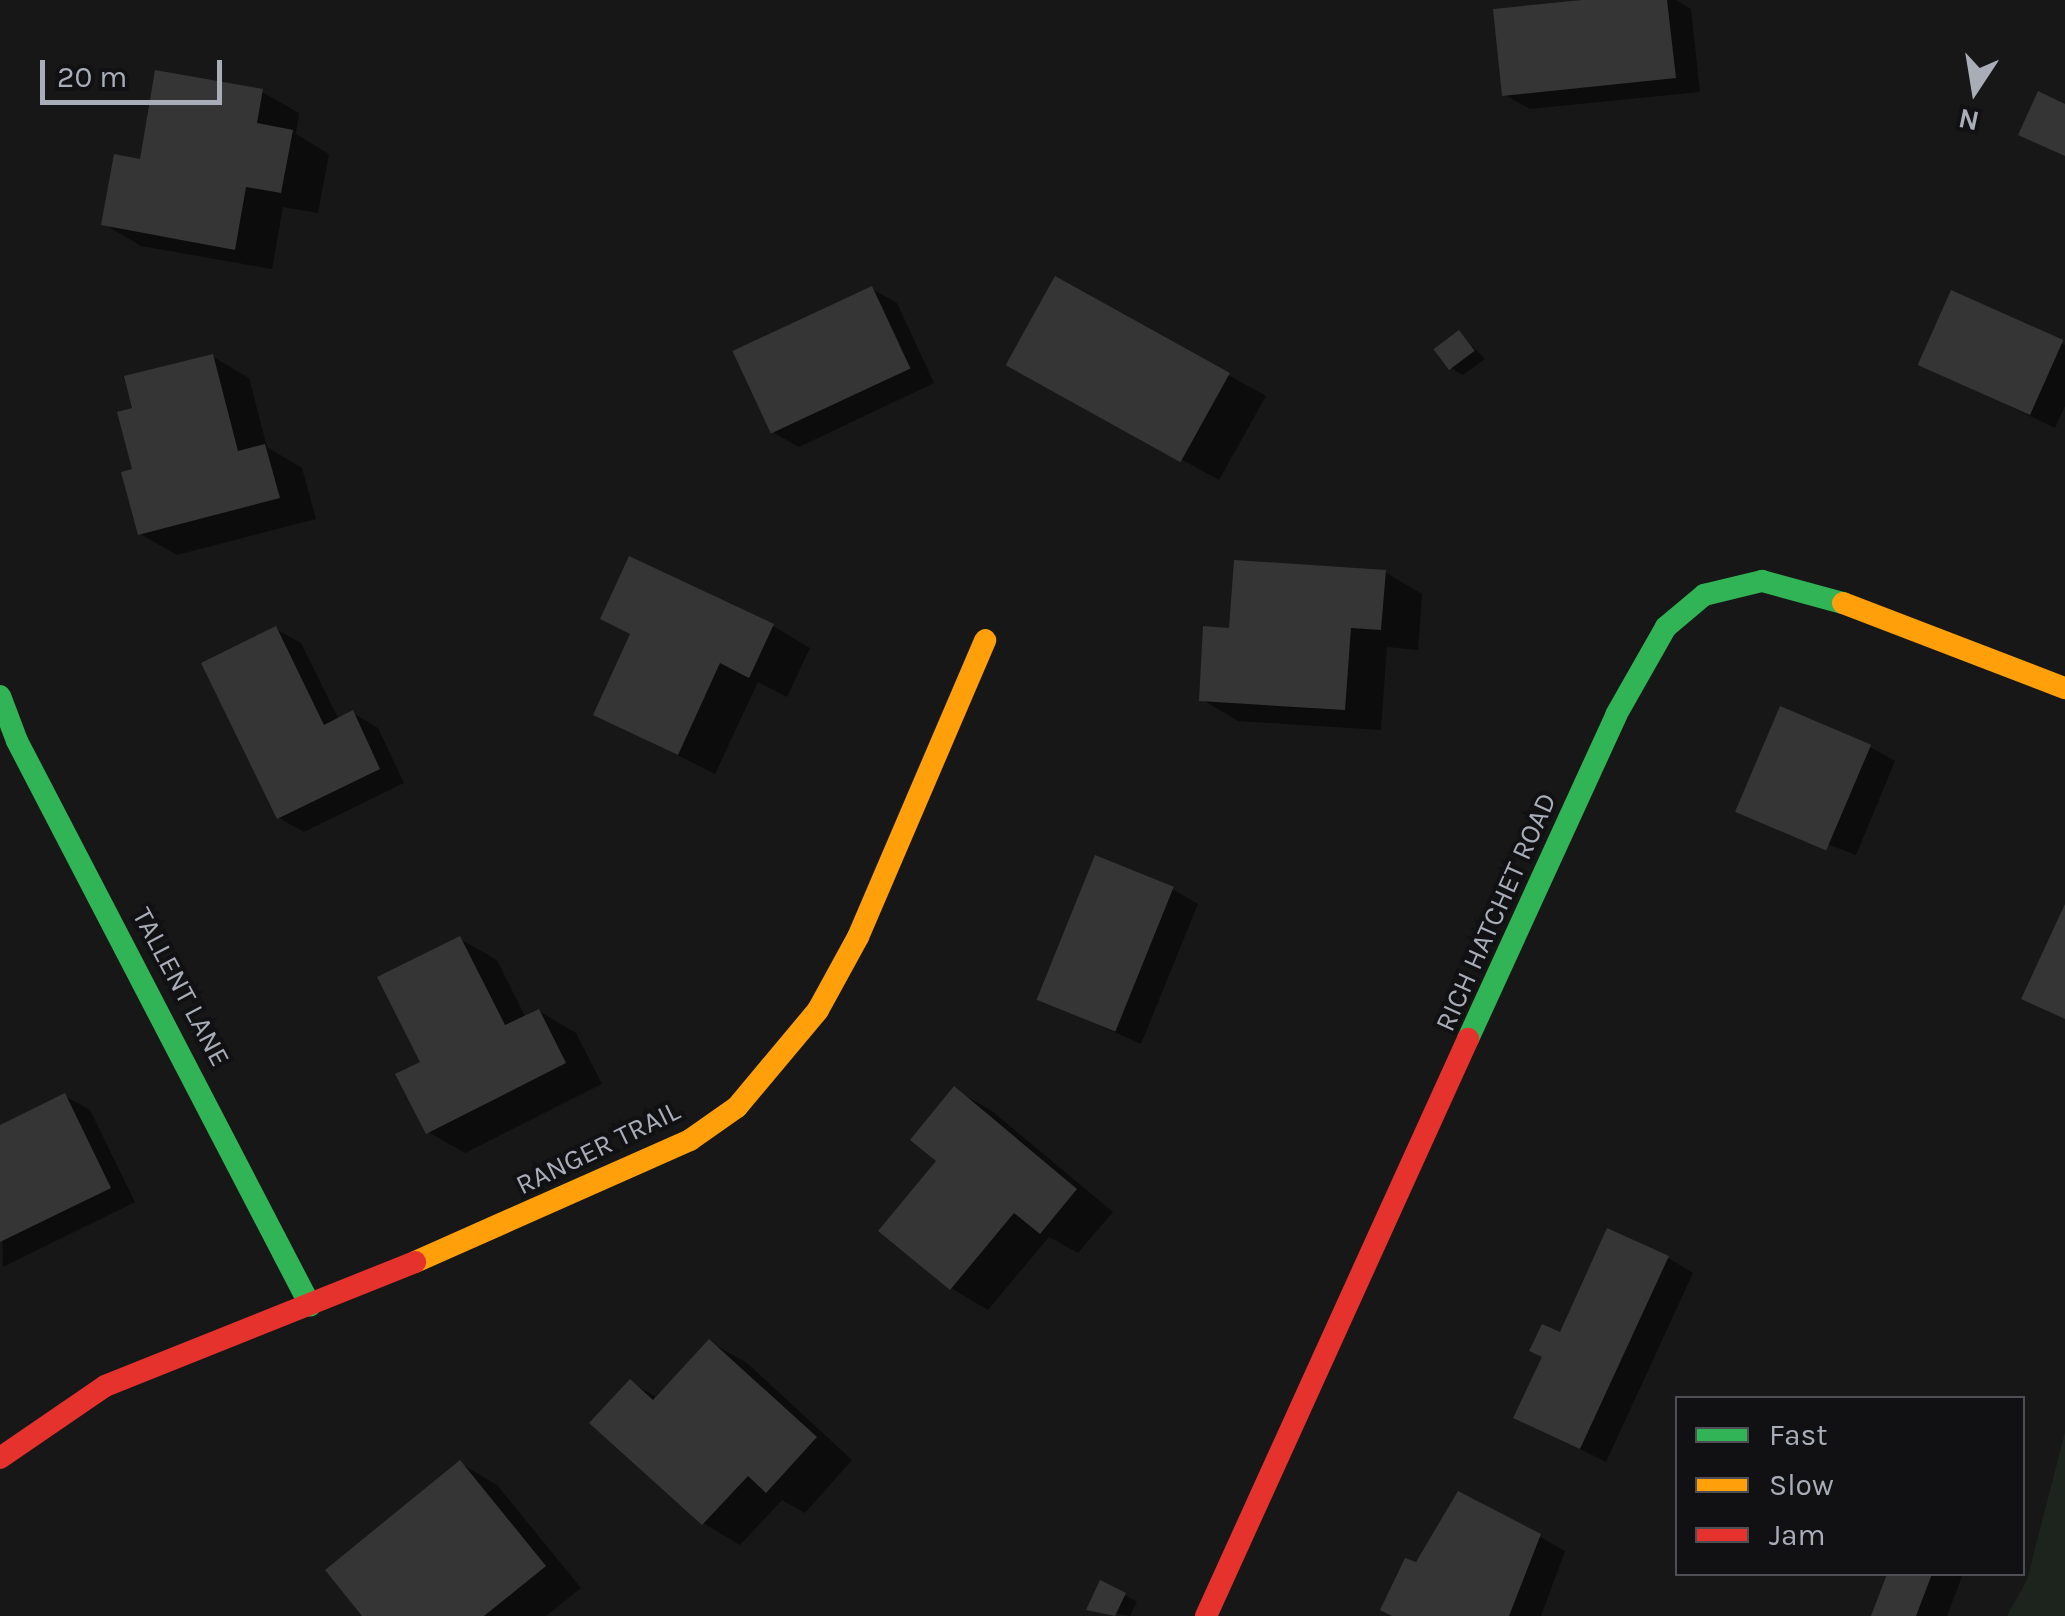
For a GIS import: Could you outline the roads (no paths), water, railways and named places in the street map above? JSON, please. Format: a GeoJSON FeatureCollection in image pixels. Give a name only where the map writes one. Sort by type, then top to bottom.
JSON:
{"type":"FeatureCollection","features":[{"type":"Feature","properties":{"kind":"street","name":"RICH HATCHET ROAD"},"geometry":{"type":"LineString","coordinates":[[1206,1616],[1616,715],[1666,627],[1704,595],[1762,580],[1812,590],[2065,688]]}},
{"type":"Feature","properties":{"kind":"street","name":"RANGER TRAIL"},"geometry":{"type":"LineString","coordinates":[[0,1458],[105,1386],[536,1213],[690,1140],[738,1106],[818,1010],[858,937],[985,640]]}},
{"type":"Feature","properties":{"kind":"street","name":"TALLENT LANE"},"geometry":{"type":"LineString","coordinates":[[0,696],[17,741],[310,1306]]}}]}
